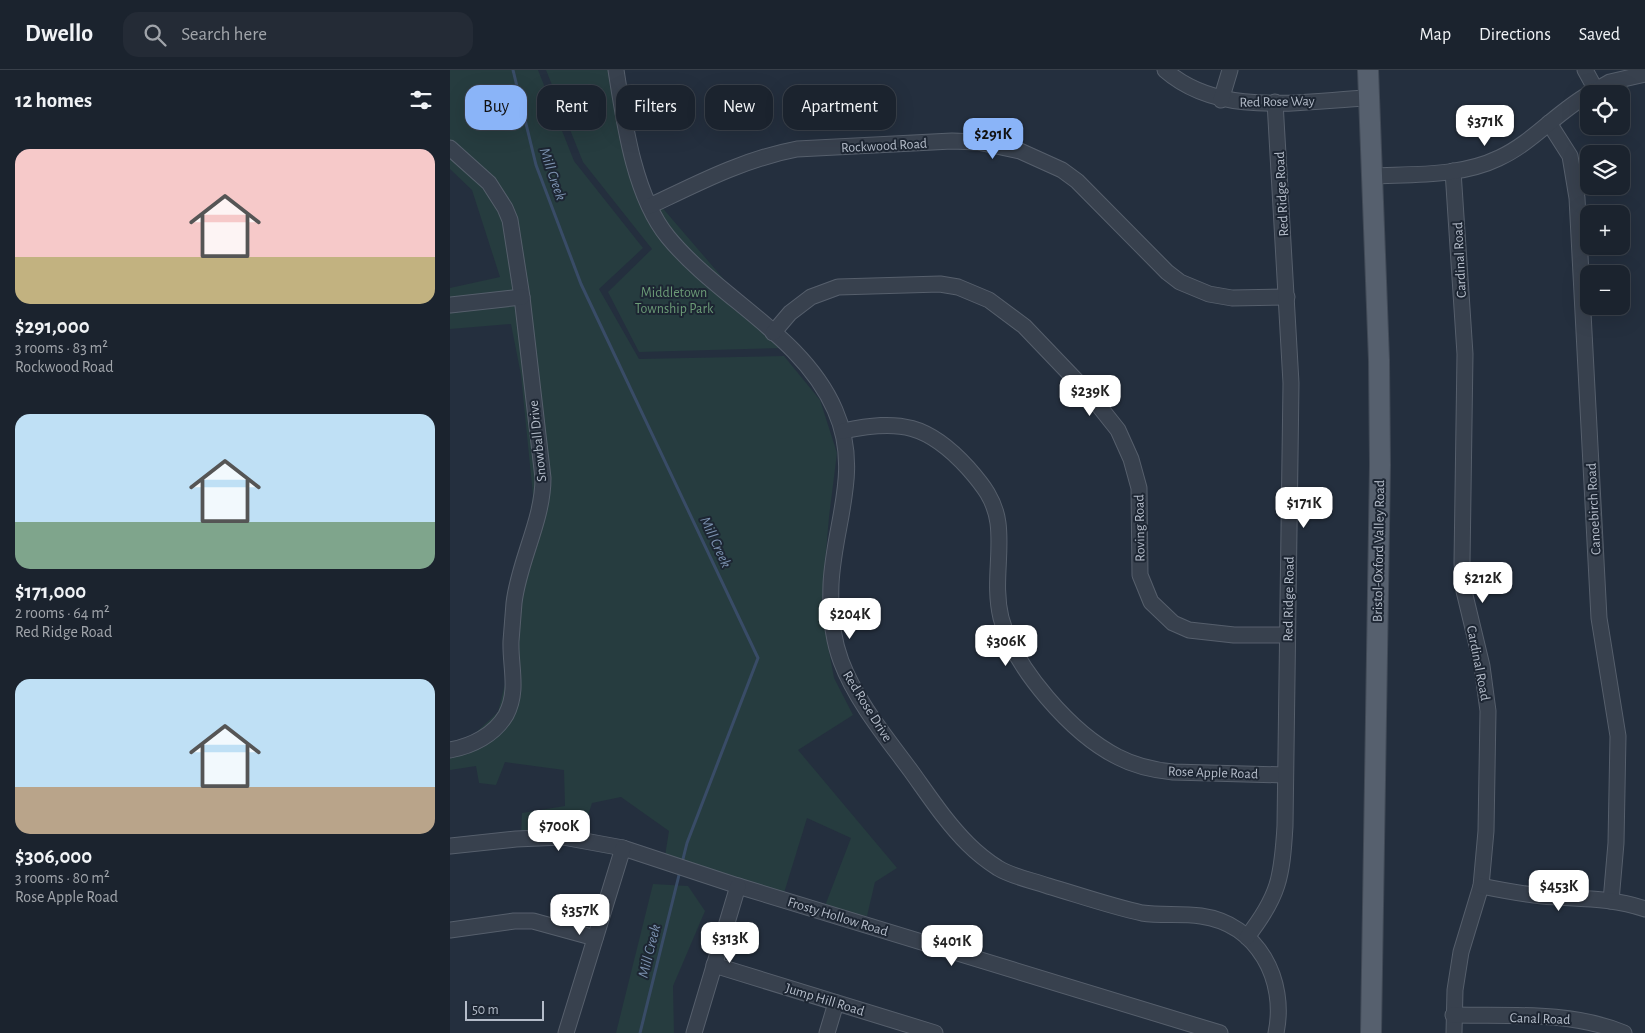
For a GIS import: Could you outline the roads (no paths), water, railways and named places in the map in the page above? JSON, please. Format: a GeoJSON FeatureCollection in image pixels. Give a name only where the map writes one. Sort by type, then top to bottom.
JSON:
{"type":"FeatureCollection","features":[{"type":"Feature","properties":{"kind":"main road","name":"Bristol-Oxford Valley Road"},"geometry":{"type":"LineString","coordinates":[[1368,70],[1380,465],[1371,1033]]}},
{"type":"Feature","properties":{"kind":"street","name":"Red Rose Drive"},"geometry":{"type":"LineString","coordinates":[[616,70],[635,164],[650,206],[660,226],[695,266],[801,359],[816,376],[835,410],[843,431],[848,468],[831,582],[832,626],[841,661],[853,688],[951,825],[987,860],[1015,875],[1117,908],[1150,914],[1201,916],[1224,922],[1247,937],[1263,955],[1277,987],[1278,1019],[1276,1033]]}},
{"type":"Feature","properties":{"kind":"street","name":"Red Rose Way"},"geometry":{"type":"LineString","coordinates":[[1165,70],[1187,86],[1221,100],[1275,102],[1368,98]]}},
{"type":"Feature","properties":{"kind":"street"},"geometry":{"type":"LineString","coordinates":[[1221,100],[1230,70]]}},
{"type":"Feature","properties":{"kind":"street"},"geometry":{"type":"LineString","coordinates":[[1585,70],[1589,85]]}},
{"type":"Feature","properties":{"kind":"street"},"geometry":{"type":"LineString","coordinates":[[1605,85],[1610,82],[1645,74]]}},
{"type":"Feature","properties":{"kind":"street"},"geometry":{"type":"LineString","coordinates":[[1371,176],[1453,171],[1481,165],[1499,158],[1580,101]]}},
{"type":"Feature","properties":{"kind":"street","name":"Red Ridge Road"},"geometry":{"type":"LineString","coordinates":[[1247,937],[1271,903],[1281,879],[1285,826],[1292,422],[1287,297],[1275,102]]}},
{"type":"Feature","properties":{"kind":"street","name":"Canoebirch Road"},"geometry":{"type":"LineString","coordinates":[[1549,123],[1570,156],[1577,198],[1599,618],[1618,736],[1616,843],[1611,901]]}},
{"type":"Feature","properties":{"kind":"street","name":"Rockwood Road"},"geometry":{"type":"LineString","coordinates":[[650,206],[746,161],[775,153],[797,149],[978,142],[1020,151],[1062,170],[1094,196],[1167,272],[1196,290],[1232,298],[1287,297]]}},
{"type":"Feature","properties":{"kind":"street","name":"Snowball Drive"},"geometry":{"type":"LineString","coordinates":[[450,750],[473,744],[495,728],[505,716],[514,692],[515,676],[511,641],[514,601],[525,551],[543,496],[543,478],[514,242],[505,208],[489,183],[452,151]]}},
{"type":"Feature","properties":{"kind":"street","name":"Cardinal Road"},"geometry":{"type":"LineString","coordinates":[[1453,171],[1464,354],[1462,563],[1464,591],[1482,666],[1488,710],[1486,832],[1481,886],[1461,952],[1453,1015],[1454,1033]]}},
{"type":"Feature","properties":{"kind":"street","name":"Roving Road"},"geometry":{"type":"LineString","coordinates":[[773,333],[790,313],[811,296],[838,286],[940,284],[958,287],[989,300],[1024,326],[1091,396],[1118,430],[1131,459],[1139,488],[1140,575],[1151,602],[1174,623],[1189,630],[1234,634],[1287,634]]}},
{"type":"Feature","properties":{"kind":"street"},"geometry":{"type":"LineString","coordinates":[[450,305],[522,297]]}},
{"type":"Feature","properties":{"kind":"street","name":"Rose Apple Road"},"geometry":{"type":"LineString","coordinates":[[843,431],[887,424],[905,426],[927,433],[952,450],[982,484],[991,497],[998,525],[996,578],[1001,617],[1006,632],[1016,655],[1035,682],[1082,733],[1118,757],[1154,770],[1285,775]]}},
{"type":"Feature","properties":{"kind":"street","name":"Frosty Hollow Road"},"geometry":{"type":"LineString","coordinates":[[450,846],[516,839],[563,837],[623,848],[738,886],[1198,1030],[1220,1033]]}},
{"type":"Feature","properties":{"kind":"street"},"geometry":{"type":"LineString","coordinates":[[566,1033],[623,848]]}},
{"type":"Feature","properties":{"kind":"street"},"geometry":{"type":"LineString","coordinates":[[694,1033],[738,886]]}},
{"type":"Feature","properties":{"kind":"street"},"geometry":{"type":"LineString","coordinates":[[1481,886],[1543,896],[1588,897],[1645,909]]}},
{"type":"Feature","properties":{"kind":"street"},"geometry":{"type":"LineString","coordinates":[[450,930],[514,921],[533,921],[595,938]]}},
{"type":"Feature","properties":{"kind":"street","name":"Jump Hill Road"},"geometry":{"type":"LineString","coordinates":[[714,965],[935,1033]]}},
{"type":"Feature","properties":{"kind":"street"},"geometry":{"type":"LineString","coordinates":[[827,1033],[836,1003]]}},
{"type":"Feature","properties":{"kind":"street","name":"Canal Road"},"geometry":{"type":"LineString","coordinates":[[1453,1015],[1558,1017],[1602,1025],[1624,1033]]}},
{"type":"Feature","properties":{"kind":"waterway","name":"Mill Creek"},"geometry":{"type":"LineString","coordinates":[[513,70],[536,165],[581,284],[758,658],[687,843],[682,863]]}},
{"type":"Feature","properties":{"kind":"waterway","name":"Mill Creek"},"geometry":{"type":"LineString","coordinates":[[640,1033],[680,871]]}},
{"type":"Feature","properties":{"kind":"park label","name":"Middletown Township Park"},"geometry":{"type":"Point","coordinates":[674,300]}}]}
